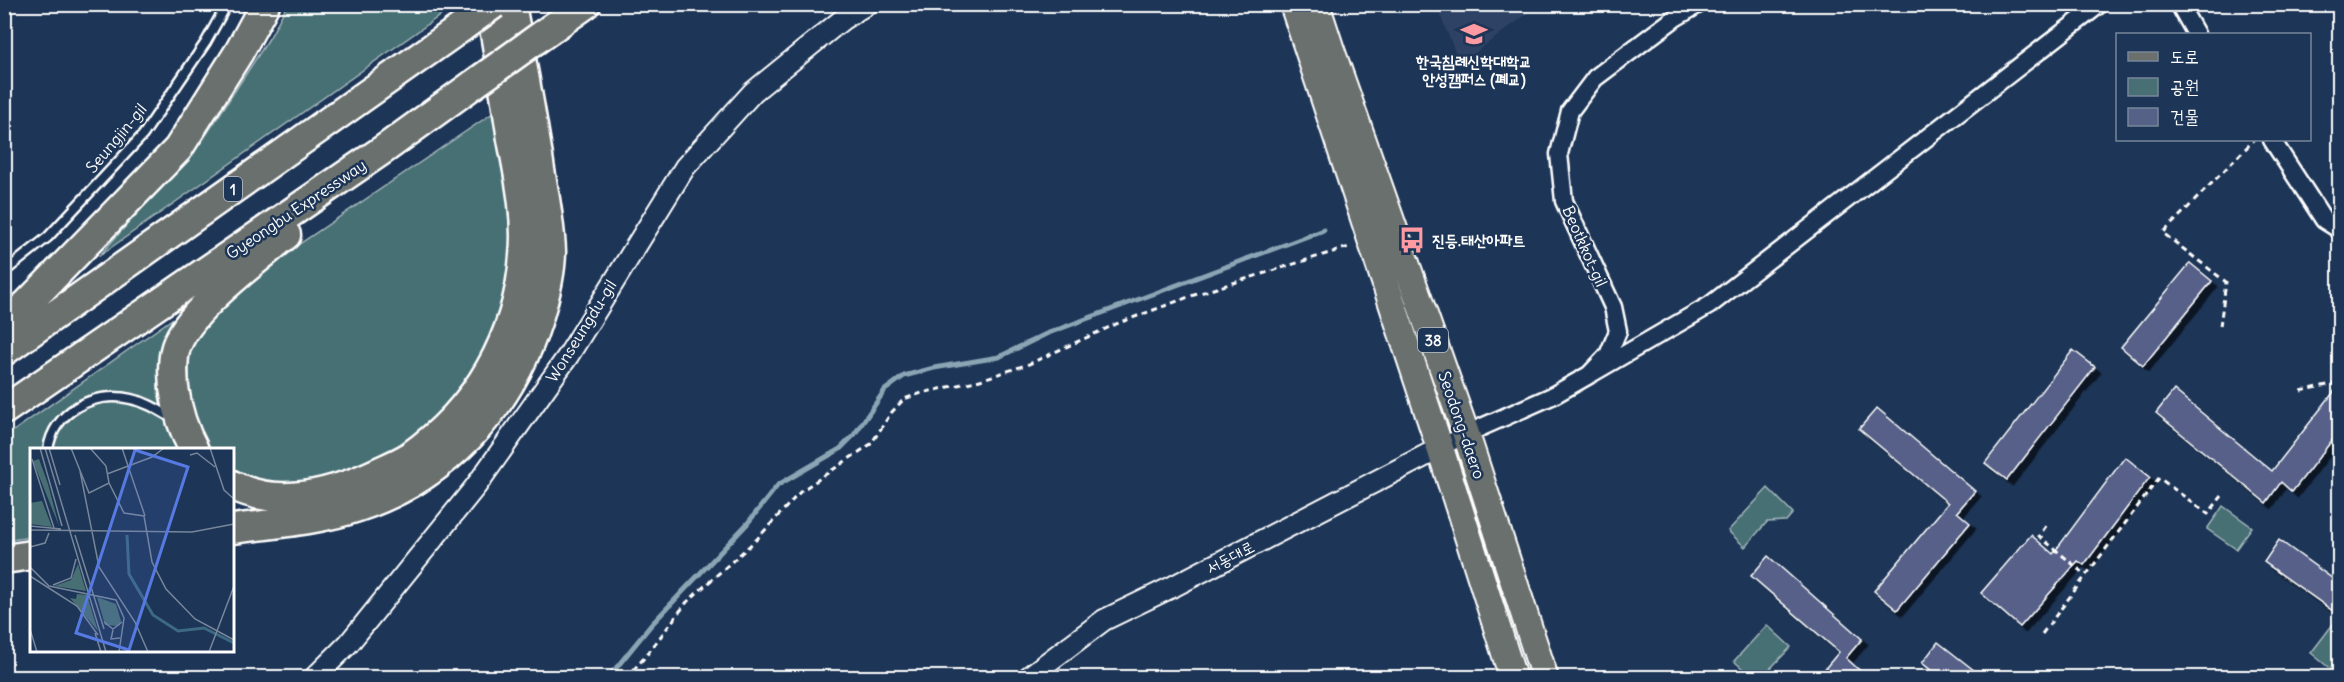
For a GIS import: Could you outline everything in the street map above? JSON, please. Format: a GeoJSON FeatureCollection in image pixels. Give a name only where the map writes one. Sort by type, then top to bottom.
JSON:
{"type":"FeatureCollection","features":[{"type":"Feature","properties":{"kind":"highway"},"geometry":{"type":"LineString","coordinates":[[4,322],[27,304],[178,149],[239,52],[265,4]]}},
{"type":"Feature","properties":{"kind":"highway"},"geometry":{"type":"LineString","coordinates":[[234,486],[250,493],[284,498],[314,494],[366,478],[408,458],[459,413],[487,377],[508,332],[516,304],[525,254],[519,176],[492,4]]}},
{"type":"Feature","properties":{"kind":"highway","name":"1"},"geometry":{"type":"LineString","coordinates":[[4,351],[492,4]]}},
{"type":"Feature","properties":{"kind":"highway"},"geometry":{"type":"LineString","coordinates":[[234,529],[300,520],[357,508],[403,489],[445,461],[473,434],[501,399],[528,350],[544,299],[551,253],[536,141],[511,4]]}},
{"type":"Feature","properties":{"kind":"highway","name":"Gyeongbu Expressway"},"geometry":{"type":"LineString","coordinates":[[4,410],[387,147],[586,4]]}},
{"type":"Feature","properties":{"kind":"highway"},"geometry":{"type":"LineString","coordinates":[[193,448],[182,424],[176,400],[173,362],[176,348],[186,327],[202,308],[387,147]]}},
{"type":"Feature","properties":{"kind":"highway"},"geometry":{"type":"LineString","coordinates":[[4,559],[30,555]]}},
{"type":"Feature","properties":{"kind":"main road","name":"Seodong-daero"},"geometry":{"type":"LineString","coordinates":[[1293,4],[1440,448],[1513,678]]}},
{"type":"Feature","properties":{"kind":"main road","name":"Seodong-daero"},"geometry":{"type":"LineString","coordinates":[[1316,4],[1466,434],[1545,678]]}},
{"type":"Feature","properties":{"kind":"street","name":"Wonseungdu-gil"},"geometry":{"type":"LineString","coordinates":[[314,678],[350,643],[476,486],[568,356],[685,167],[753,92],[843,19],[867,4]]}},
{"type":"Feature","properties":{"kind":"street","name":"Beotkkot-gil"},"geometry":{"type":"LineString","coordinates":[[1440,448],[1552,396],[1589,375],[1608,355],[1618,331],[1613,307],[1564,201],[1559,154],[1570,111],[1595,78],[1675,18],[1699,4]]}},
{"type":"Feature","properties":{"kind":"street"},"geometry":{"type":"LineString","coordinates":[[1589,375],[1710,305],[2100,4]]}},
{"type":"Feature","properties":{"kind":"street"},"geometry":{"type":"LineString","coordinates":[[2179,4],[2195,33]]}},
{"type":"Feature","properties":{"kind":"street"},"geometry":{"type":"LineString","coordinates":[[2273,141],[2324,220],[2340,230]]}},
{"type":"Feature","properties":{"kind":"street","name":"서동대로"},"geometry":{"type":"LineString","coordinates":[[1027,678],[1104,620],[1440,448]]}},
{"type":"Feature","properties":{"kind":"lane","name":"Seungjin-gil"},"geometry":{"type":"LineString","coordinates":[[4,272],[48,237],[142,135],[206,42],[227,4]]}},
{"type":"Feature","properties":{"kind":"lane"},"geometry":{"type":"LineString","coordinates":[[49,448],[53,433],[68,413],[80,404],[97,398],[113,396],[144,402],[182,424]]}},
{"type":"Feature","properties":{"kind":"path"},"geometry":{"type":"LineString","coordinates":[[2220,326],[2226,282],[2163,233],[2253,141]]}},
{"type":"Feature","properties":{"kind":"path"},"geometry":{"type":"LineString","coordinates":[[626,678],[687,602],[757,539],[801,491],[871,444],[891,413],[904,399],[980,380],[1029,364],[1116,324],[1194,296],[1370,240]]}},
{"type":"Feature","properties":{"kind":"path"},"geometry":{"type":"LineString","coordinates":[[2301,392],[2340,382]]}},
{"type":"Feature","properties":{"kind":"path"},"geometry":{"type":"LineString","coordinates":[[2042,634],[2159,478],[2208,514],[2222,496]]}},
{"type":"Feature","properties":{"kind":"path"},"geometry":{"type":"LineString","coordinates":[[2046,526],[2039,536],[2086,575]]}},
{"type":"Feature","properties":{"kind":"shaded area","name":"한국침례신학대학교 안성캠퍼스 (폐교)"},"geometry":{"type":"Polygon","coordinates":[[[1436,5],[1539,5],[1460,64],[1436,5]]]}},
{"type":"Feature","properties":{"kind":"green space"},"geometry":{"type":"Polygon","coordinates":[[[287,5],[455,5],[99,256],[203,140],[270,37],[287,5]]]}},
{"type":"Feature","properties":{"kind":"green space"},"geometry":{"type":"Polygon","coordinates":[[[496,111],[516,245],[509,294],[482,364],[421,434],[364,470],[304,486],[265,486],[234,472],[234,448],[206,448],[183,384],[189,349],[204,314],[230,291],[496,111]]]}},
{"type":"Feature","properties":{"kind":"green space"},"geometry":{"type":"Polygon","coordinates":[[[172,319],[162,358],[158,388],[164,417],[179,448],[30,448],[30,537],[5,541],[5,437],[172,319]]]}},
{"type":"Feature","properties":{"kind":"green space"},"geometry":{"type":"Polygon","coordinates":[[[1768,488],[1793,513],[1786,521],[1767,522],[1745,547],[1728,531],[1768,488]]]}},
{"type":"Feature","properties":{"kind":"green space"},"geometry":{"type":"Polygon","coordinates":[[[2223,506],[2252,527],[2236,549],[2207,529],[2223,506]]]}},
{"type":"Feature","properties":{"kind":"green space"},"geometry":{"type":"Polygon","coordinates":[[[2333,624],[2339,629],[2339,676],[2311,653],[2333,624]]]}},
{"type":"Feature","properties":{"kind":"green space"},"geometry":{"type":"Polygon","coordinates":[[[1767,625],[1791,647],[1762,677],[1752,677],[1734,661],[1767,625]]]}},
{"type":"Feature","properties":{"kind":"building"},"geometry":{"type":"Polygon","coordinates":[[[2190,263],[2212,281],[2143,366],[2121,347],[2190,263]]]}},
{"type":"Feature","properties":{"kind":"building"},"geometry":{"type":"Polygon","coordinates":[[[2073,350],[2095,367],[2007,480],[1985,463],[2073,350]]]}},
{"type":"Feature","properties":{"kind":"building"},"geometry":{"type":"Polygon","coordinates":[[[2340,384],[2340,430],[2292,492],[2281,482],[2266,503],[2156,413],[2174,390],[2272,471],[2340,384]]]}},
{"type":"Feature","properties":{"kind":"building"},"geometry":{"type":"Polygon","coordinates":[[[1877,408],[1975,491],[1957,512],[1970,523],[1897,610],[1874,591],[1948,503],[1859,429],[1877,408]]]}},
{"type":"Feature","properties":{"kind":"building"},"geometry":{"type":"Polygon","coordinates":[[[2125,457],[2150,477],[2084,565],[2078,561],[2020,627],[1981,593],[2031,535],[2053,554],[2125,457]]]}},
{"type":"Feature","properties":{"kind":"building"},"geometry":{"type":"Polygon","coordinates":[[[2279,540],[2340,584],[2340,616],[2264,562],[2279,540]]]}},
{"type":"Feature","properties":{"kind":"building"},"geometry":{"type":"Polygon","coordinates":[[[1768,556],[1862,639],[1846,658],[1868,678],[1817,678],[1839,652],[1751,576],[1768,556]]]}},
{"type":"Feature","properties":{"kind":"building"},"geometry":{"type":"Polygon","coordinates":[[[1938,642],[1984,678],[1941,678],[1922,663],[1938,642]]]}},
{"type":"Feature","properties":{"kind":"waterway"},"geometry":{"type":"LineString","coordinates":[[608,678],[651,625],[747,524],[778,485],[840,449],[854,435],[885,390],[904,376],[934,368],[999,357],[1046,334],[1324,230]]}},
{"type":"Feature","properties":{"kind":"place","name":"한국침례신학대학교 안성캠퍼스 (폐교)"},"geometry":{"type":"Point","coordinates":[1474,34]}},
{"type":"Feature","properties":{"kind":"place","name":"진등.태산아파트"},"geometry":{"type":"Point","coordinates":[1412,240]}}]}
